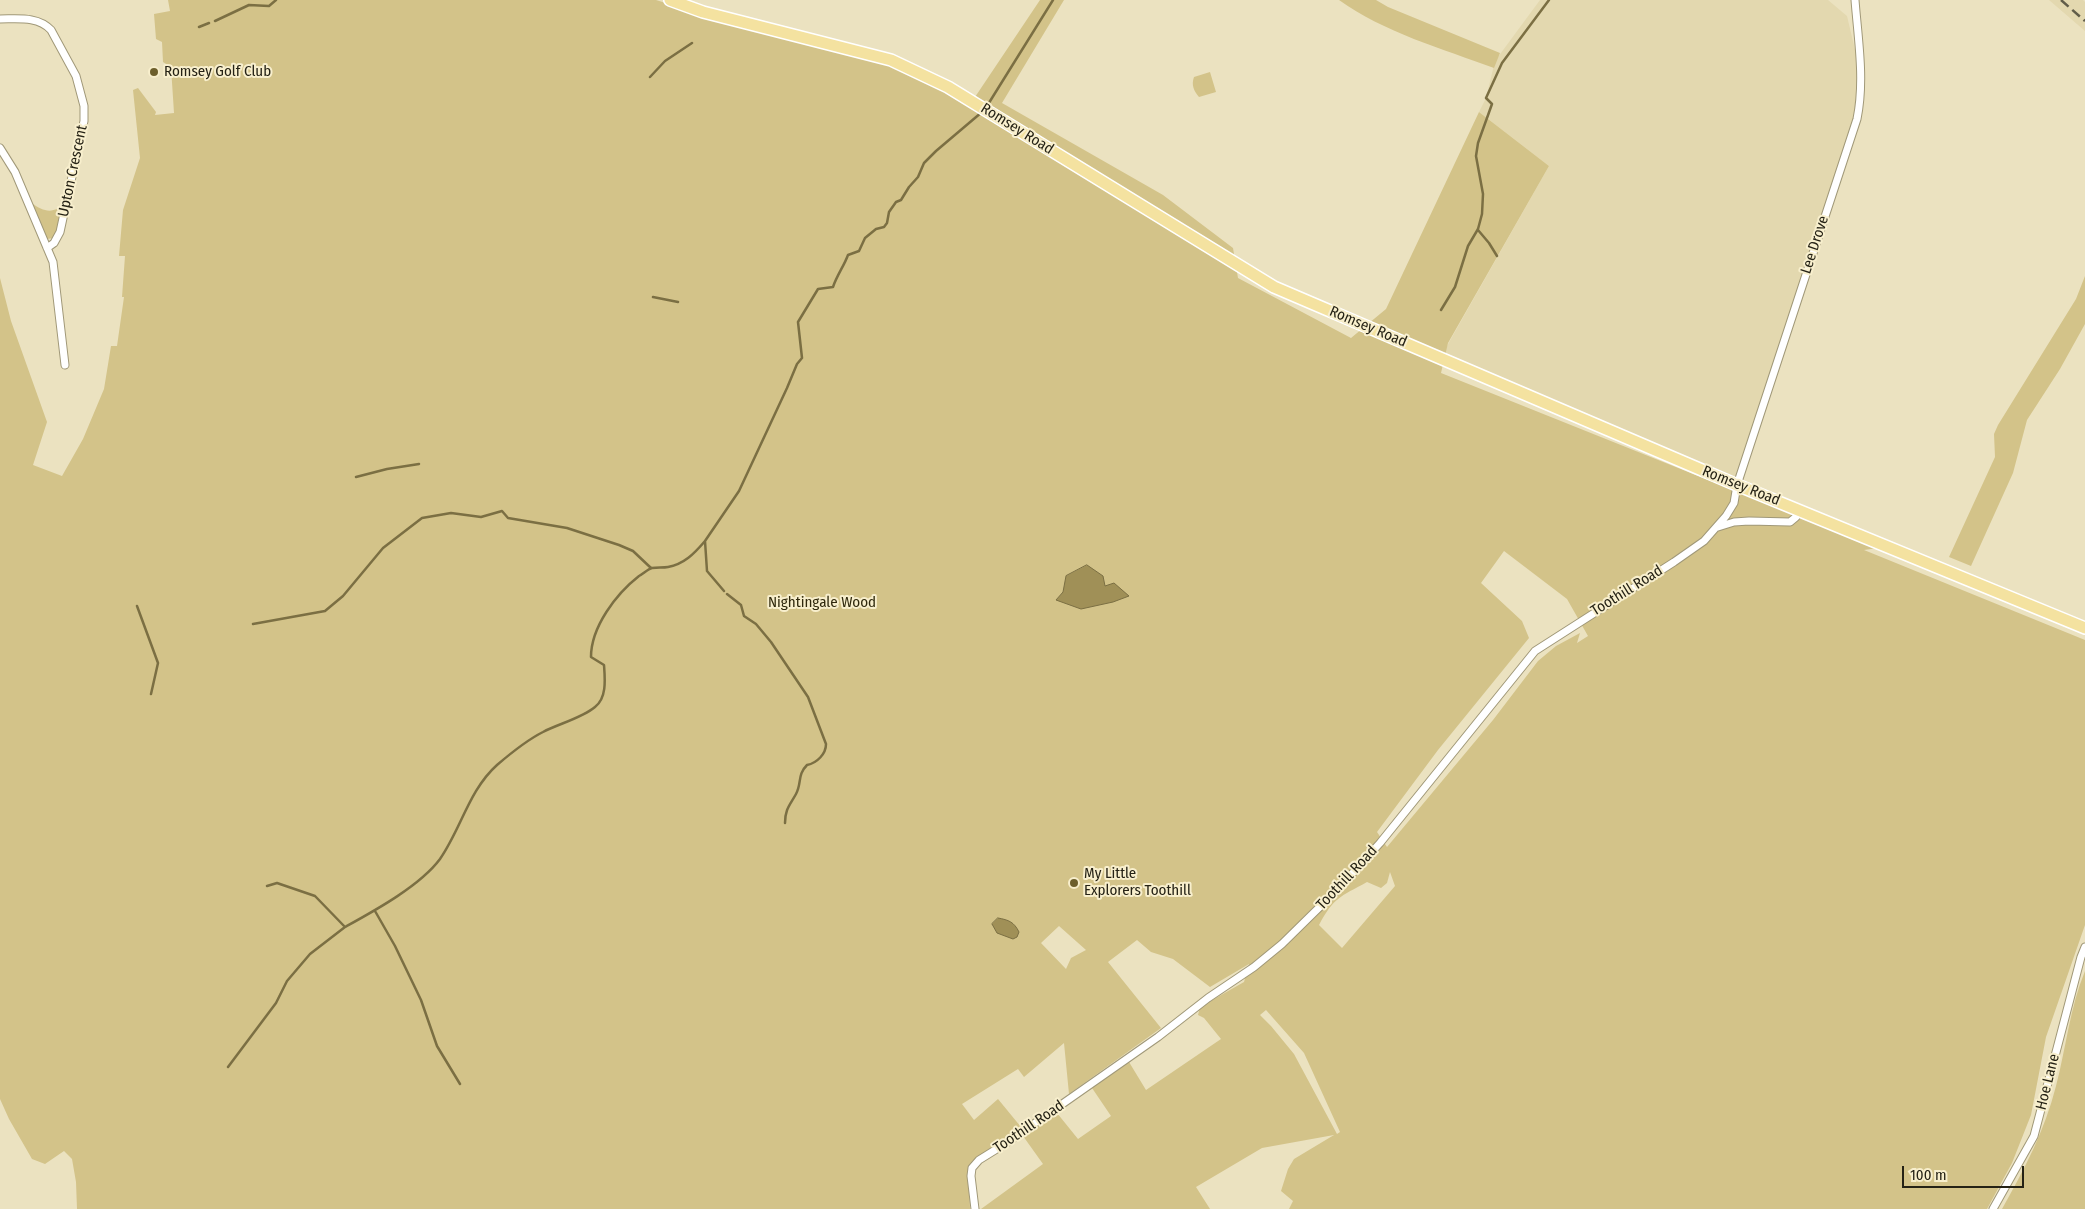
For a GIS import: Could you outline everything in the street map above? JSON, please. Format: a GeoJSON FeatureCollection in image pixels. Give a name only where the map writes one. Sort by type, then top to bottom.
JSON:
{"type":"FeatureCollection","features":[{"type":"Feature","properties":{"kind":"main road","name":"Romsey Road"},"geometry":{"type":"LineString","coordinates":[[670,0],[703,12],[891,60],[948,87],[1274,287],[1737,485],[2085,628]]}},
{"type":"Feature","properties":{"kind":"street","name":"Lee Drove"},"geometry":{"type":"LineString","coordinates":[[1737,485],[1857,119],[1860,101],[1860,75],[1855,0]]}},
{"type":"Feature","properties":{"kind":"street","name":"Upton Crescent"},"geometry":{"type":"LineString","coordinates":[[0,19],[38,21],[46,25],[51,30],[76,76],[82,95],[84,121],[60,232],[54,243],[47,248]]}},
{"type":"Feature","properties":{"kind":"street","name":"Upton Crescent"},"geometry":{"type":"LineString","coordinates":[[0,148],[15,172],[53,262],[66,365]]}},
{"type":"Feature","properties":{"kind":"street","name":"Toothill Road"},"geometry":{"type":"LineString","coordinates":[[975,1209],[971,1176],[972,1168],[979,1160],[1008,1142],[1150,1043],[1208,998],[1254,967],[1282,944],[1340,888],[1380,843],[1535,651],[1674,562],[1704,540],[1718,527],[1734,503],[1737,485]]}},
{"type":"Feature","properties":{"kind":"street","name":"Toothill Road"},"geometry":{"type":"LineString","coordinates":[[1718,527],[1734,522],[1790,522],[1801,510]]}},
{"type":"Feature","properties":{"kind":"street","name":"Hoe Lane"},"geometry":{"type":"LineString","coordinates":[[1993,1209],[2034,1136],[2080,957],[2085,947]]}},
{"type":"Feature","properties":{"kind":"shaded area"},"geometry":{"type":"Polygon","coordinates":[[[1540,0],[1828,0],[1847,16],[1861,75],[1860,101],[1737,485],[1439,360],[1549,166],[1479,112],[1486,98],[1495,61],[1540,0]]]}},
{"type":"Feature","properties":{"kind":"shaded area"},"geometry":{"type":"Polygon","coordinates":[[[2049,0],[2083,0],[2085,2],[2085,31],[2049,0]]]}},
{"type":"Feature","properties":{"kind":"shaded area"},"geometry":{"type":"Polygon","coordinates":[[[1087,565],[1103,576],[1105,586],[1114,583],[1129,596],[1113,602],[1081,609],[1056,600],[1063,592],[1066,576],[1087,565]]]}},
{"type":"Feature","properties":{"kind":"shaded area"},"geometry":{"type":"Polygon","coordinates":[[[998,918],[1008,921],[1015,926],[1019,932],[1017,937],[1013,939],[997,933],[992,924],[998,918]]]}},
{"type":"Feature","properties":{"kind":"green space","name":"Nightingale Wood"},"geometry":{"type":"Polygon","coordinates":[[[168,0],[656,0],[730,23],[889,65],[944,91],[969,106],[1040,0],[1064,0],[1002,103],[1163,195],[1233,248],[1238,278],[1351,338],[1386,309],[1479,112],[1549,166],[1448,343],[1441,373],[1878,548],[1864,550],[2085,640],[2085,925],[2046,1037],[2031,1115],[2012,1163],[1987,1209],[1289,1209],[1293,1201],[1281,1191],[1288,1169],[1294,1159],[1334,1135],[1262,1148],[1196,1187],[1210,1209],[981,1209],[1043,1164],[1023,1136],[1057,1113],[1078,1139],[1111,1116],[1092,1088],[1129,1062],[1146,1090],[1221,1039],[1204,1018],[1198,1015],[1200,1007],[1244,982],[1249,964],[1210,987],[1173,959],[1151,952],[1137,940],[1108,962],[1161,1028],[1069,1094],[1064,1043],[1024,1077],[1018,1069],[962,1104],[974,1120],[998,1099],[1021,1127],[1004,1142],[976,1158],[971,1165],[969,1171],[970,1209],[77,1209],[76,1182],[72,1159],[64,1151],[45,1164],[32,1159],[0,1099],[0,278],[11,321],[47,422],[33,465],[62,476],[83,439],[104,389],[111,346],[117,346],[124,297],[122,297],[125,256],[119,256],[123,210],[140,158],[133,90],[138,88],[156,112],[155,115],[174,113],[171,67],[163,62],[162,42],[156,39],[154,14],[170,11],[168,0]],[[1504,551],[1481,583],[1522,621],[1529,638],[1438,750],[1377,832],[1387,847],[1493,720],[1538,661],[1556,646],[1580,633],[1577,643],[1588,636],[1567,599],[1504,551]],[[1105,587],[1063,592],[1056,600],[1105,587]],[[1390,872],[1387,883],[1381,888],[1367,882],[1344,895],[1329,909],[1319,925],[1342,948],[1395,886],[1390,872]],[[1059,926],[1041,943],[1066,969],[1071,958],[1086,950],[1059,926]],[[1266,1010],[1260,1015],[1294,1054],[1337,1134],[1340,1132],[1304,1053],[1266,1010]]]}},
{"type":"Feature","properties":{"kind":"green space"},"geometry":{"type":"Polygon","coordinates":[[[1339,0],[1376,0],[1388,7],[1500,53],[1494,68],[1394,31],[1339,0]]]}},
{"type":"Feature","properties":{"kind":"green space"},"geometry":{"type":"Polygon","coordinates":[[[1210,72],[1216,92],[1199,97],[1194,88],[1194,77],[1210,72]]]}},
{"type":"Feature","properties":{"kind":"green space"},"geometry":{"type":"Polygon","coordinates":[[[64,201],[57,232],[54,238],[47,239],[32,203],[49,211],[57,208],[64,201]]]}},
{"type":"Feature","properties":{"kind":"green space"},"geometry":{"type":"Polygon","coordinates":[[[2085,276],[2085,324],[2060,369],[2027,420],[2013,473],[1971,566],[1949,557],[1995,457],[1994,434],[1998,425],[2076,299],[2085,276]]]}},
{"type":"Feature","properties":{"kind":"green space"},"geometry":{"type":"Polygon","coordinates":[[[2085,971],[2085,1209],[2002,1209],[2026,1165],[2046,1118],[2056,1086],[2072,1013],[2085,971]]]}},
{"type":"Feature","properties":{"kind":"waterway"},"geometry":{"type":"LineString","coordinates":[[215,21],[249,5],[269,6],[276,0]]}},
{"type":"Feature","properties":{"kind":"waterway"},"geometry":{"type":"LineString","coordinates":[[987,106],[1053,0]]}},
{"type":"Feature","properties":{"kind":"waterway"},"geometry":{"type":"LineString","coordinates":[[1441,310],[1455,287],[1468,246],[1478,229],[1482,214],[1483,194],[1476,156],[1478,143],[1492,104],[1486,98],[1502,63],[1549,0]]}},
{"type":"Feature","properties":{"kind":"waterway"},"geometry":{"type":"LineString","coordinates":[[199,27],[209,23]]}},
{"type":"Feature","properties":{"kind":"waterway"},"geometry":{"type":"LineString","coordinates":[[650,77],[665,61],[692,43]]}},
{"type":"Feature","properties":{"kind":"waterway"},"geometry":{"type":"LineString","coordinates":[[724,591],[707,571],[705,541],[739,491],[797,364],[802,358],[798,322],[818,289],[833,287],[848,255],[859,251],[865,238],[876,229],[884,227],[887,223],[889,212],[896,202],[901,200],[918,177],[924,163],[982,112]]}},
{"type":"Feature","properties":{"kind":"waterway"},"geometry":{"type":"LineString","coordinates":[[1478,230],[1497,256]]}},
{"type":"Feature","properties":{"kind":"waterway"},"geometry":{"type":"LineString","coordinates":[[653,297],[678,302]]}},
{"type":"Feature","properties":{"kind":"waterway"},"geometry":{"type":"LineString","coordinates":[[356,477],[387,469],[419,464]]}},
{"type":"Feature","properties":{"kind":"waterway"},"geometry":{"type":"LineString","coordinates":[[253,624],[325,611],[343,596],[383,548],[422,518],[451,513],[481,517],[502,511],[508,518],[567,528],[633,551],[651,568]]}},
{"type":"Feature","properties":{"kind":"waterway"},"geometry":{"type":"LineString","coordinates":[[345,927],[396,897],[421,879],[431,869],[447,847],[479,786],[497,765],[531,739],[590,711],[599,703],[602,699],[604,688],[604,665],[591,657],[595,634],[606,612],[630,583],[639,576],[652,568],[679,564],[693,554],[705,541]]}},
{"type":"Feature","properties":{"kind":"waterway"},"geometry":{"type":"LineString","coordinates":[[727,594],[741,605],[744,616],[756,624],[771,642],[808,697],[826,744],[826,748],[820,758],[807,765],[802,772],[798,790],[787,811],[785,823]]}},
{"type":"Feature","properties":{"kind":"waterway"},"geometry":{"type":"LineString","coordinates":[[137,606],[158,663],[151,694]]}},
{"type":"Feature","properties":{"kind":"waterway"},"geometry":{"type":"LineString","coordinates":[[228,1067],[276,1003],[287,981],[310,954],[345,927],[315,896],[277,883],[267,886]]}},
{"type":"Feature","properties":{"kind":"waterway"},"geometry":{"type":"LineString","coordinates":[[375,911],[395,946],[421,1000],[437,1046],[460,1084]]}},
{"type":"Feature","properties":{"kind":"railway"},"geometry":{"type":"LineString","coordinates":[[2061,0],[2085,21]]}},
{"type":"Feature","properties":{"kind":"place","name":"Romsey Golf Club"},"geometry":{"type":"Point","coordinates":[154,72]}},
{"type":"Feature","properties":{"kind":"place","name":"My Little Explorers Toothill"},"geometry":{"type":"Point","coordinates":[1074,883]}}]}
